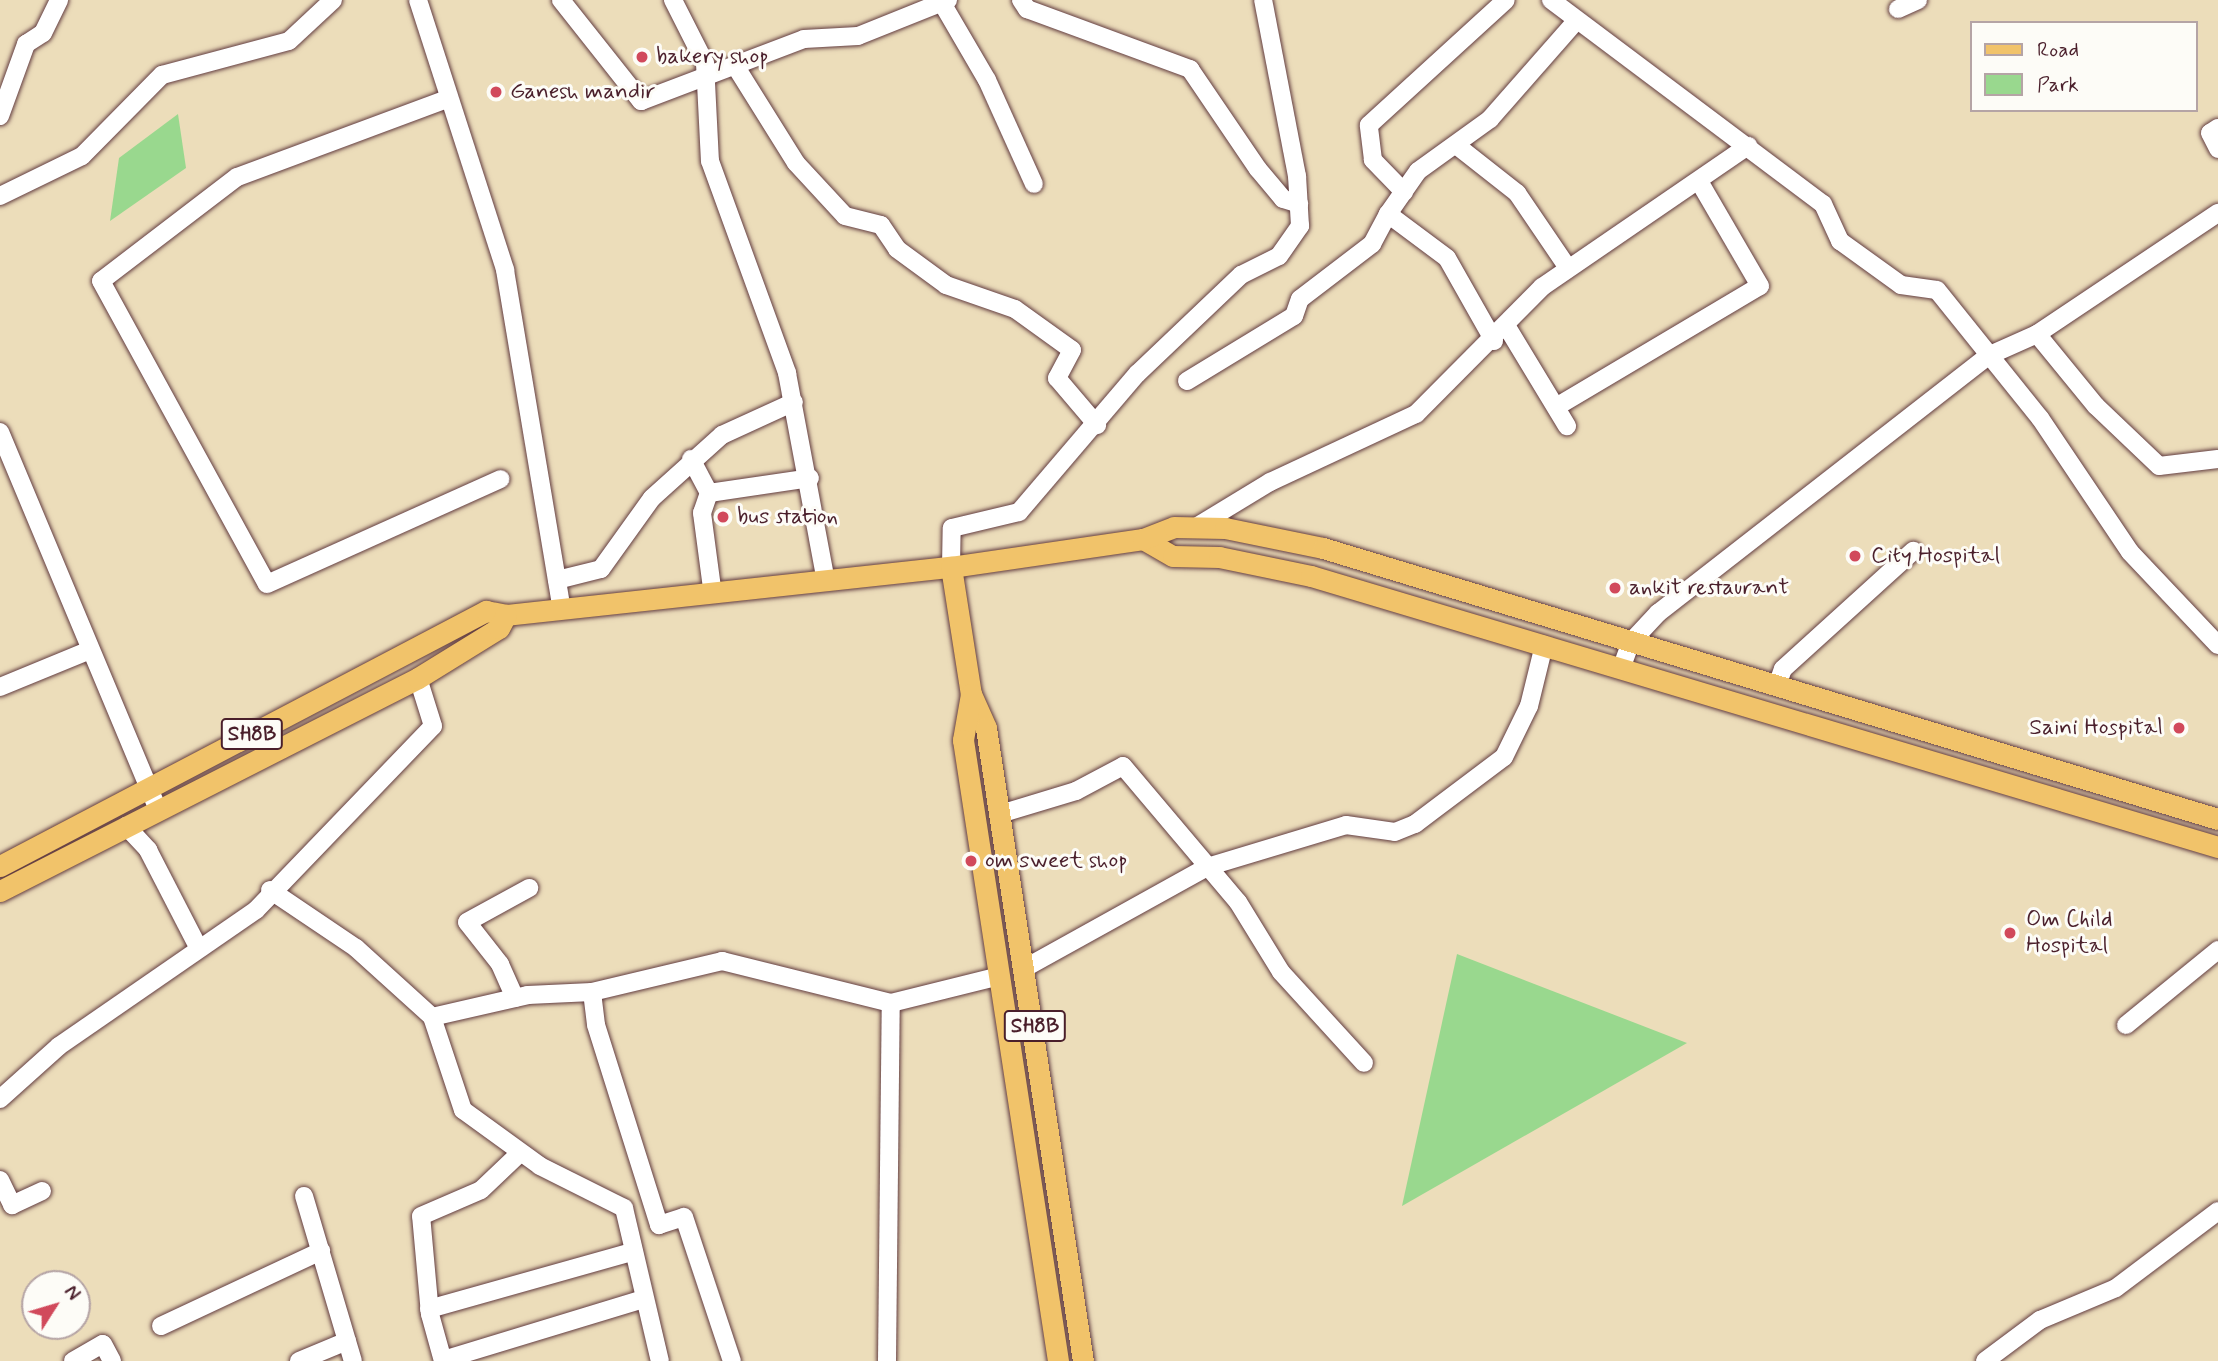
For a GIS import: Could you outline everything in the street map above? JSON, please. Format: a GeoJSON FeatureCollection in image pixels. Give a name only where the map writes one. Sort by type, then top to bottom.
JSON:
{"type":"FeatureCollection","features":[{"type":"Feature","properties":{"kind":"main road"},"geometry":{"type":"LineString","coordinates":[[951,566],[1143,539],[1174,527],[1196,527],[1323,548],[2218,819]]}},
{"type":"Feature","properties":{"kind":"main road"},"geometry":{"type":"LineString","coordinates":[[1143,539],[1173,556],[1219,557],[1311,576],[1464,619],[1621,669],[2218,847]]}},
{"type":"Feature","properties":{"kind":"main road","name":"SH8B"},"geometry":{"type":"LineString","coordinates":[[0,866],[486,611],[506,615],[561,605],[712,588],[951,566],[971,694],[986,728],[1025,968],[1083,1361]]}},
{"type":"Feature","properties":{"kind":"main road"},"geometry":{"type":"LineString","coordinates":[[1464,619],[1469,593]]}},
{"type":"Feature","properties":{"kind":"main road","name":"SH8B"},"geometry":{"type":"LineString","coordinates":[[0,891],[418,678],[499,628],[506,615]]}},
{"type":"Feature","properties":{"kind":"main road","name":"SH8B"},"geometry":{"type":"LineString","coordinates":[[971,694],[963,740],[1058,1361]]}},
{"type":"Feature","properties":{"kind":"street"},"geometry":{"type":"LineString","coordinates":[[0,116],[26,44],[43,33],[59,0]]}},
{"type":"Feature","properties":{"kind":"street"},"geometry":{"type":"LineString","coordinates":[[0,196],[82,156],[162,75],[289,41],[333,0]]}},
{"type":"Feature","properties":{"kind":"street"},"geometry":{"type":"LineString","coordinates":[[418,0],[447,99],[505,270],[561,605]]}},
{"type":"Feature","properties":{"kind":"street"},"geometry":{"type":"LineString","coordinates":[[561,0],[641,101],[804,39],[858,36],[945,2],[987,80],[1034,184]]}},
{"type":"Feature","properties":{"kind":"street"},"geometry":{"type":"LineString","coordinates":[[673,0],[705,63],[710,162],[794,402],[810,478],[825,576]]}},
{"type":"Feature","properties":{"kind":"street"},"geometry":{"type":"LineString","coordinates":[[1021,0],[1027,9],[1190,69],[1258,169],[1283,199],[1299,204]]}},
{"type":"Feature","properties":{"kind":"street"},"geometry":{"type":"LineString","coordinates":[[951,566],[952,528],[1019,512],[1185,326],[1241,275],[1279,256],[1300,226],[1299,204],[1263,0]]}},
{"type":"Feature","properties":{"kind":"street"},"geometry":{"type":"LineString","coordinates":[[1404,192],[1373,160],[1369,125],[1506,0]]}},
{"type":"Feature","properties":{"kind":"street"},"geometry":{"type":"LineString","coordinates":[[1551,0],[1823,204],[1840,241],[1901,285],[1937,290],[1990,355],[2130,551],[2218,645]]}},
{"type":"Feature","properties":{"kind":"street"},"geometry":{"type":"LineString","coordinates":[[1898,9],[1918,0]]}},
{"type":"Feature","properties":{"kind":"street"},"geometry":{"type":"LineString","coordinates":[[1187,381],[1294,316],[1300,299],[1372,244],[1388,214],[1418,171],[1456,145],[1539,69],[1576,20]]}},
{"type":"Feature","properties":{"kind":"street"},"geometry":{"type":"LineString","coordinates":[[736,67],[796,163],[845,216],[881,225],[897,249],[946,285],[1015,309],[1072,350],[1057,378],[1097,425]]}},
{"type":"Feature","properties":{"kind":"street"},"geometry":{"type":"LineString","coordinates":[[447,99],[237,177],[101,281],[267,584],[501,479]]}},
{"type":"Feature","properties":{"kind":"street"},"geometry":{"type":"LineString","coordinates":[[2218,128],[2210,133],[2218,149]]}},
{"type":"Feature","properties":{"kind":"street"},"geometry":{"type":"LineString","coordinates":[[1456,145],[1517,193],[1568,268]]}},
{"type":"Feature","properties":{"kind":"street"},"geometry":{"type":"LineString","coordinates":[[1196,527],[1270,482],[1416,414],[1455,370],[1494,341],[1568,268],[1748,146]]}},
{"type":"Feature","properties":{"kind":"street"},"geometry":{"type":"LineString","coordinates":[[1556,407],[1760,286],[1699,181]]}},
{"type":"Feature","properties":{"kind":"street"},"geometry":{"type":"LineString","coordinates":[[1388,214],[1447,258],[1494,341]]}},
{"type":"Feature","properties":{"kind":"street"},"geometry":{"type":"LineString","coordinates":[[1621,669],[1630,642],[1658,613],[1990,355],[2037,334],[2218,214]]}},
{"type":"Feature","properties":{"kind":"street"},"geometry":{"type":"LineString","coordinates":[[1507,327],[1567,426]]}},
{"type":"Feature","properties":{"kind":"street"},"geometry":{"type":"LineString","coordinates":[[2037,334],[2103,414],[2159,466],[2218,459]]}},
{"type":"Feature","properties":{"kind":"street"},"geometry":{"type":"LineString","coordinates":[[557,580],[601,569],[652,498],[691,459],[722,435],[794,402]]}},
{"type":"Feature","properties":{"kind":"street"},"geometry":{"type":"LineString","coordinates":[[0,432],[158,810]]}},
{"type":"Feature","properties":{"kind":"street"},"geometry":{"type":"LineString","coordinates":[[691,459],[709,493],[702,513],[712,588]]}},
{"type":"Feature","properties":{"kind":"street"},"geometry":{"type":"LineString","coordinates":[[709,493],[810,478]]}},
{"type":"Feature","properties":{"kind":"street"},"geometry":{"type":"LineString","coordinates":[[1777,686],[1783,668],[1913,551]]}},
{"type":"Feature","properties":{"kind":"street"},"geometry":{"type":"LineString","coordinates":[[1025,968],[1207,867],[1346,825],[1395,832],[1415,824],[1504,757],[1529,706],[1544,645]]}},
{"type":"Feature","properties":{"kind":"street"},"geometry":{"type":"LineString","coordinates":[[0,687],[90,650]]}},
{"type":"Feature","properties":{"kind":"street"},"geometry":{"type":"LineString","coordinates":[[0,1099],[60,1046],[256,910],[270,890],[433,726],[418,678]]}},
{"type":"Feature","properties":{"kind":"street"},"geometry":{"type":"LineString","coordinates":[[1000,814],[1076,791],[1123,766],[1238,902],[1281,972],[1364,1063]]}},
{"type":"Feature","properties":{"kind":"street"},"geometry":{"type":"LineString","coordinates":[[126,826],[148,850],[199,949]]}},
{"type":"Feature","properties":{"kind":"street"},"geometry":{"type":"LineString","coordinates":[[515,998],[500,964],[467,922],[529,888]]}},
{"type":"Feature","properties":{"kind":"street"},"geometry":{"type":"LineString","coordinates":[[270,890],[356,948],[432,1017],[463,1110],[520,1153],[624,1208],[632,1252],[660,1361]]}},
{"type":"Feature","properties":{"kind":"street"},"geometry":{"type":"LineString","coordinates":[[2126,1025],[2218,950]]}},
{"type":"Feature","properties":{"kind":"street"},"geometry":{"type":"LineString","coordinates":[[432,1017],[515,998],[592,992],[722,961],[891,1003],[999,976]]}},
{"type":"Feature","properties":{"kind":"street"},"geometry":{"type":"LineString","coordinates":[[592,992],[659,1226],[684,1217],[732,1361]]}},
{"type":"Feature","properties":{"kind":"street"},"geometry":{"type":"LineString","coordinates":[[887,1361],[891,1003]]}},
{"type":"Feature","properties":{"kind":"street"},"geometry":{"type":"LineString","coordinates":[[520,1153],[481,1190],[421,1216],[429,1309],[443,1361],[644,1299]]}},
{"type":"Feature","properties":{"kind":"street"},"geometry":{"type":"LineString","coordinates":[[0,1180],[12,1205],[42,1191]]}},
{"type":"Feature","properties":{"kind":"street"},"geometry":{"type":"LineString","coordinates":[[304,1196],[353,1361]]}},
{"type":"Feature","properties":{"kind":"street"},"geometry":{"type":"LineString","coordinates":[[1985,1361],[2040,1320],[2116,1288],[2218,1211]]}},
{"type":"Feature","properties":{"kind":"street"},"geometry":{"type":"LineString","coordinates":[[161,1326],[321,1251]]}},
{"type":"Feature","properties":{"kind":"street"},"geometry":{"type":"LineString","coordinates":[[429,1309],[632,1252]]}},
{"type":"Feature","properties":{"kind":"street"},"geometry":{"type":"LineString","coordinates":[[299,1361],[347,1341]]}},
{"type":"Feature","properties":{"kind":"street"},"geometry":{"type":"LineString","coordinates":[[73,1361],[103,1344],[112,1361]]}},
{"type":"Feature","properties":{"kind":"green space"},"geometry":{"type":"Polygon","coordinates":[[[178,114],[186,168],[110,221],[119,158],[178,114]]]}},
{"type":"Feature","properties":{"kind":"green space"},"geometry":{"type":"Polygon","coordinates":[[[1457,954],[1687,1043],[1402,1206],[1457,954]]]}},
{"type":"Feature","properties":{"kind":"place","name":"bakery shop"},"geometry":{"type":"Point","coordinates":[642,57]}},
{"type":"Feature","properties":{"kind":"place","name":"Ganesh mandir"},"geometry":{"type":"Point","coordinates":[496,92]}},
{"type":"Feature","properties":{"kind":"place","name":"bus station"},"geometry":{"type":"Point","coordinates":[723,517]}},
{"type":"Feature","properties":{"kind":"place","name":"City Hospital"},"geometry":{"type":"Point","coordinates":[1855,556]}},
{"type":"Feature","properties":{"kind":"place","name":"ankit restaurant"},"geometry":{"type":"Point","coordinates":[1615,588]}},
{"type":"Feature","properties":{"kind":"place","name":"Saini Hospital"},"geometry":{"type":"Point","coordinates":[2179,728]}},
{"type":"Feature","properties":{"kind":"place","name":"om sweet shop"},"geometry":{"type":"Point","coordinates":[971,861]}},
{"type":"Feature","properties":{"kind":"place","name":"Om Child Hospital"},"geometry":{"type":"Point","coordinates":[2010,933]}}]}
